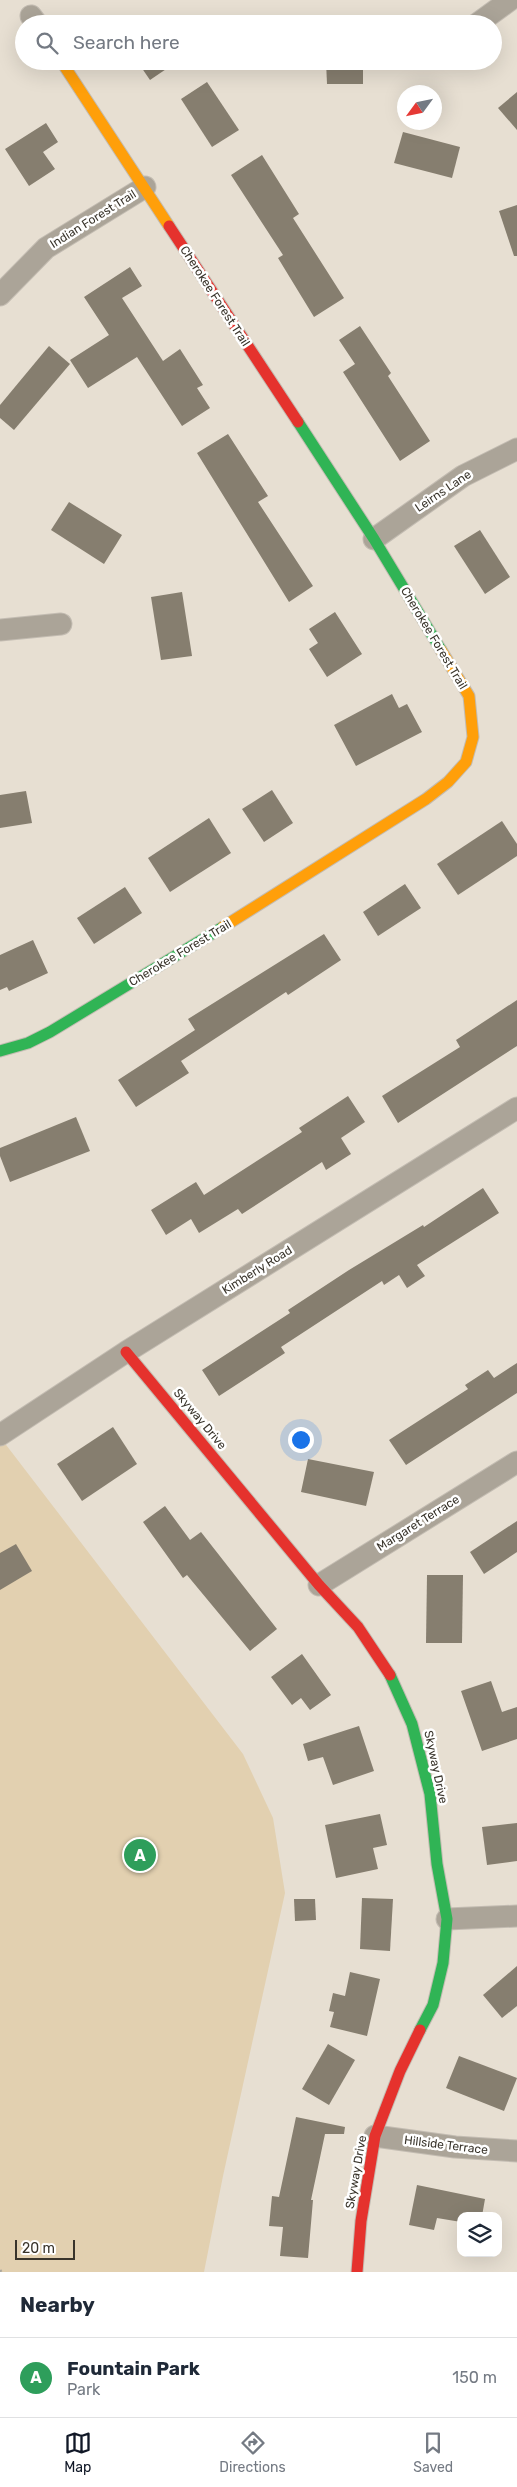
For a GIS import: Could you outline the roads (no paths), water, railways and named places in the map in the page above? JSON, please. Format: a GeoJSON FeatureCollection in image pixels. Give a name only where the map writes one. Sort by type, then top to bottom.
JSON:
{"type":"FeatureCollection","features":[{"type":"Feature","properties":{"kind":"street"},"geometry":{"type":"LineString","coordinates":[[489,15],[510,0]]}},
{"type":"Feature","properties":{"kind":"street","name":"Cherokee Forest Trail"},"geometry":{"type":"LineString","coordinates":[[0,1052],[28,1043],[50,1032],[281,891],[426,799],[448,782],[466,762],[473,737],[469,696],[374,540],[67,70]]}},
{"type":"Feature","properties":{"kind":"street","name":"Indian Forest Trail"},"geometry":{"type":"LineString","coordinates":[[0,295],[46,248],[145,187]]}},
{"type":"Feature","properties":{"kind":"street","name":"Leirns Lane"},"geometry":{"type":"LineString","coordinates":[[374,540],[463,476],[517,449]]}},
{"type":"Feature","properties":{"kind":"street"},"geometry":{"type":"LineString","coordinates":[[0,630],[61,624]]}},
{"type":"Feature","properties":{"kind":"street","name":"Kimberly Road"},"geometry":{"type":"LineString","coordinates":[[0,1436],[126,1352],[517,1108]]}},
{"type":"Feature","properties":{"kind":"street","name":"Skyway Drive"},"geometry":{"type":"LineString","coordinates":[[126,1352],[319,1585],[358,1627],[390,1674],[412,1724],[430,1794],[437,1864],[447,1919],[443,1963],[433,2005],[400,2071],[375,2136],[361,2222],[357,2272]]}},
{"type":"Feature","properties":{"kind":"street","name":"Margaret Terrace"},"geometry":{"type":"LineString","coordinates":[[319,1585],[517,1462]]}},
{"type":"Feature","properties":{"kind":"street"},"geometry":{"type":"LineString","coordinates":[[447,1919],[517,1916]]}},
{"type":"Feature","properties":{"kind":"street","name":"Hillside Terrace"},"geometry":{"type":"LineString","coordinates":[[375,2136],[454,2147],[517,2151]]}},
{"type":"Feature","properties":{"kind":"place","name":"Fountain Park"},"geometry":{"type":"Point","coordinates":[140,1855]}}]}
